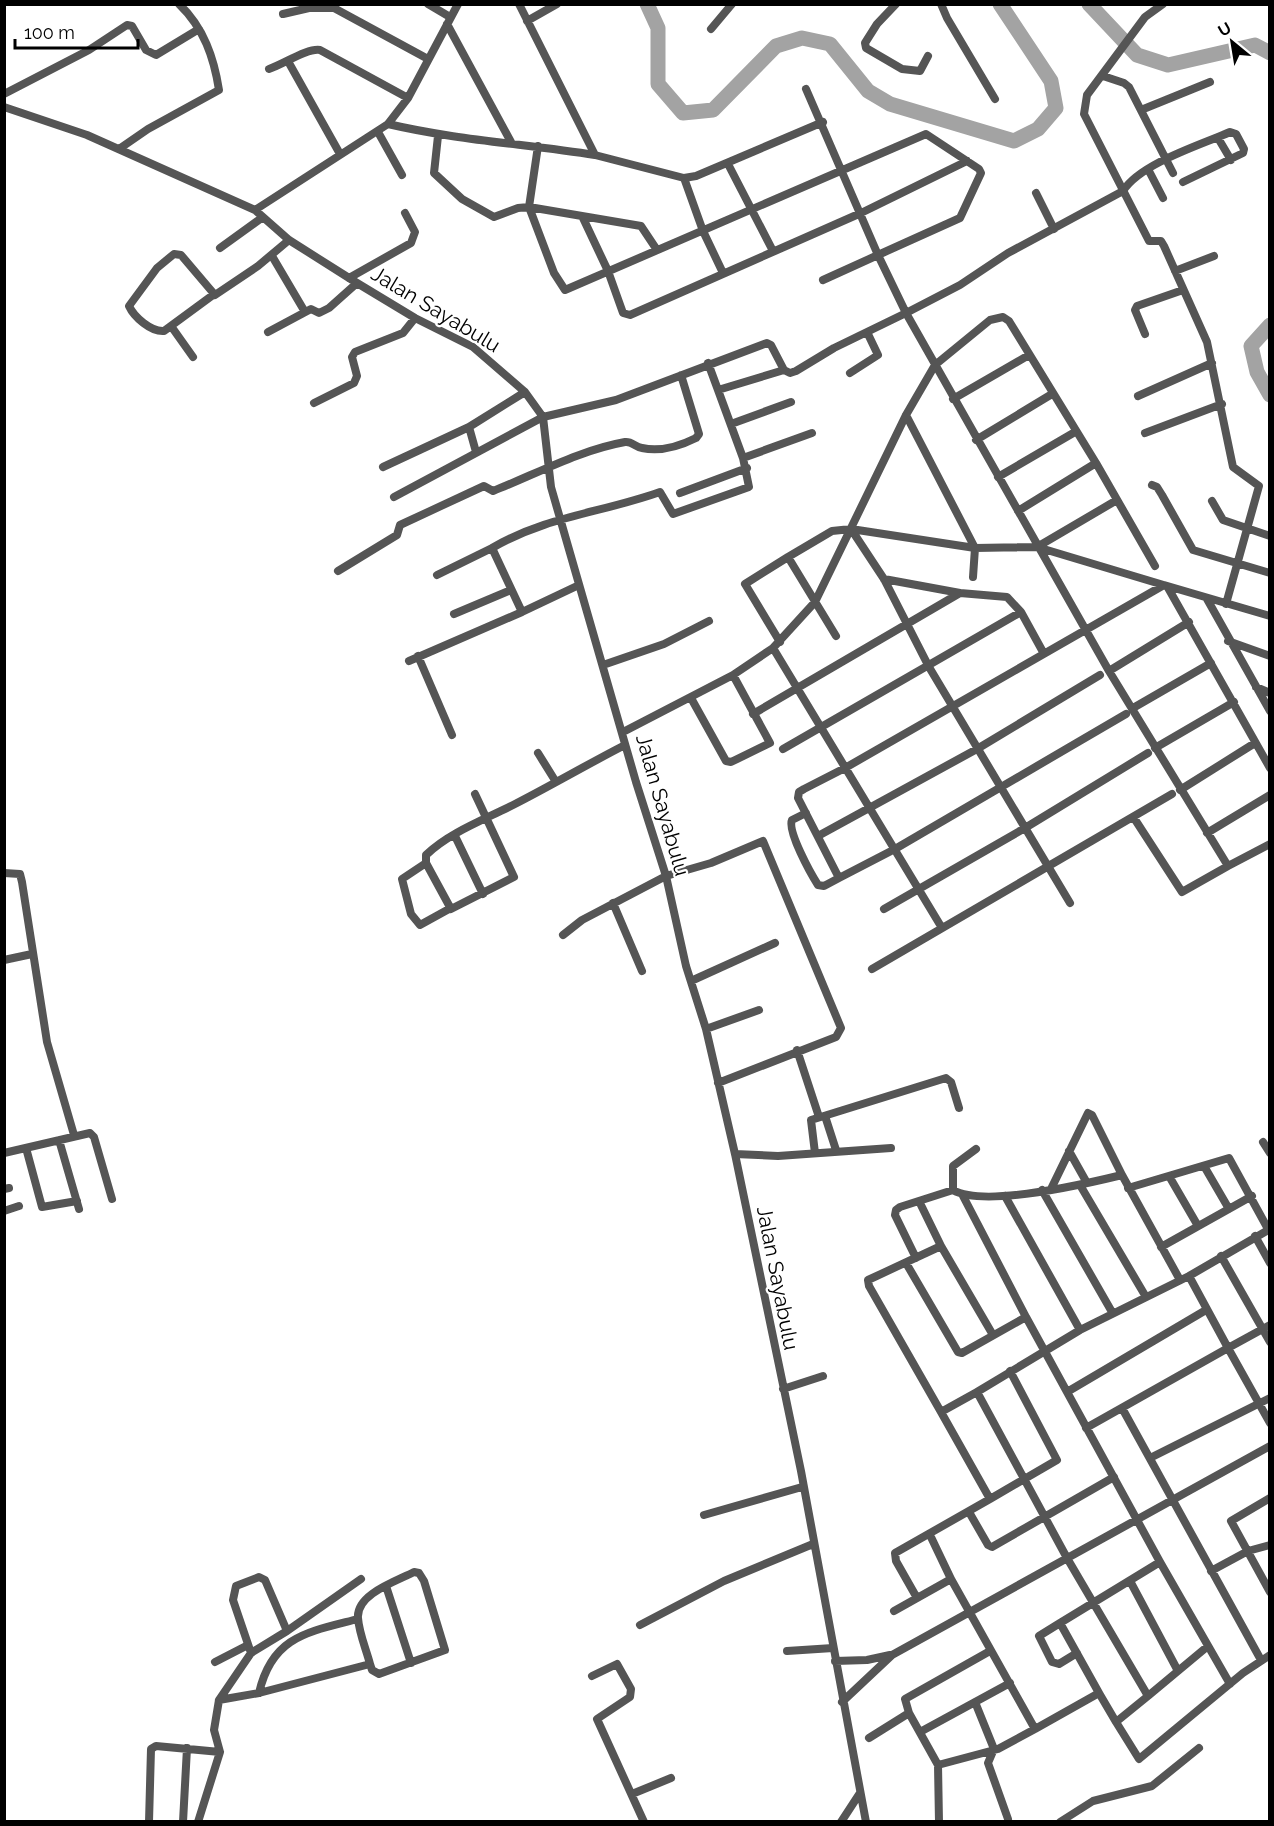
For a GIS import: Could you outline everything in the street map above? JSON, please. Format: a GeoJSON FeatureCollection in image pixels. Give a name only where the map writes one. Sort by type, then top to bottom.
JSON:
{"type":"FeatureCollection","features":[{"type":"Feature","properties":{"kind":"street"},"geometry":{"type":"LineString","coordinates":[[118,149],[148,129],[219,90],[216,68],[199,29],[179,4]]}},
{"type":"Feature","properties":{"kind":"street"},"geometry":{"type":"LineString","coordinates":[[428,4],[448,20],[511,142]]}},
{"type":"Feature","properties":{"kind":"street"},"geometry":{"type":"LineString","coordinates":[[255,210],[378,132],[388,123],[408,98],[458,4]]}},
{"type":"Feature","properties":{"kind":"street"},"geometry":{"type":"LineString","coordinates":[[519,4],[595,155]]}},
{"type":"Feature","properties":{"kind":"street"},"geometry":{"type":"LineString","coordinates":[[527,21],[557,4]]}},
{"type":"Feature","properties":{"kind":"street"},"geometry":{"type":"LineString","coordinates":[[711,29],[732,4]]}},
{"type":"Feature","properties":{"kind":"street"},"geometry":{"type":"LineString","coordinates":[[896,4],[873,29],[865,43],[866,48],[902,69],[920,71],[928,56]]}},
{"type":"Feature","properties":{"kind":"street"},"geometry":{"type":"LineString","coordinates":[[941,4],[946,18],[995,99]]}},
{"type":"Feature","properties":{"kind":"street"},"geometry":{"type":"LineString","coordinates":[[1159,5],[1145,17],[1087,95],[1084,114],[1149,241],[1161,241],[1207,342],[1222,404],[1233,467],[1259,486],[1226,604]]}},
{"type":"Feature","properties":{"kind":"street"},"geometry":{"type":"LineString","coordinates":[[283,14],[309,8],[334,6],[428,59]]}},
{"type":"Feature","properties":{"kind":"street"},"geometry":{"type":"LineString","coordinates":[[4,94],[88,50],[127,25],[132,26],[146,50],[156,55],[199,29]]}},
{"type":"Feature","properties":{"kind":"street"},"geometry":{"type":"LineString","coordinates":[[269,69],[289,63],[310,50],[320,50],[408,98]]}},
{"type":"Feature","properties":{"kind":"street"},"geometry":{"type":"LineString","coordinates":[[289,63],[340,154]]}},
{"type":"Feature","properties":{"kind":"street"},"geometry":{"type":"LineString","coordinates":[[1105,73],[1129,87],[1173,173]]}},
{"type":"Feature","properties":{"kind":"street"},"geometry":{"type":"LineString","coordinates":[[1141,110],[1210,82]]}},
{"type":"Feature","properties":{"kind":"street"},"geometry":{"type":"LineString","coordinates":[[806,89],[878,255],[906,313],[1037,547],[1133,708],[1152,751],[1180,789],[1228,866]]}},
{"type":"Feature","properties":{"kind":"street","name":"Jalan Sayabulu"},"geometry":{"type":"LineString","coordinates":[[4,107],[118,149],[255,210],[290,240],[349,278],[415,318],[473,347],[525,392],[543,417],[549,469],[560,518],[625,745],[666,876],[691,981],[706,1029],[735,1154],[783,1389],[866,1821]]}},
{"type":"Feature","properties":{"kind":"street"},"geometry":{"type":"LineString","coordinates":[[388,123],[438,136],[511,142],[595,155],[684,178],[728,164],[822,122]]}},
{"type":"Feature","properties":{"kind":"street"},"geometry":{"type":"LineString","coordinates":[[378,132],[402,175]]}},
{"type":"Feature","properties":{"kind":"street"},"geometry":{"type":"LineString","coordinates":[[394,497],[543,417],[616,400],[708,363],[767,343],[771,345],[784,370],[790,373],[796,371],[906,313],[1124,191],[1135,178],[1166,160],[1230,132],[1236,134],[1244,151],[1231,160],[1184,182]]}},
{"type":"Feature","properties":{"kind":"street"},"geometry":{"type":"LineString","coordinates":[[538,146],[529,207],[554,273],[565,290],[922,134],[967,161],[981,173],[960,218],[823,280]]}},
{"type":"Feature","properties":{"kind":"street"},"geometry":{"type":"LineString","coordinates":[[438,136],[434,173],[462,199],[494,217],[518,208],[529,207],[583,218],[641,226],[657,250]]}},
{"type":"Feature","properties":{"kind":"street"},"geometry":{"type":"LineString","coordinates":[[1218,138],[1231,160]]}},
{"type":"Feature","properties":{"kind":"street"},"geometry":{"type":"LineString","coordinates":[[583,218],[608,271],[623,314],[630,315],[861,213],[967,161]]}},
{"type":"Feature","properties":{"kind":"street"},"geometry":{"type":"LineString","coordinates":[[728,164],[773,251]]}},
{"type":"Feature","properties":{"kind":"street"},"geometry":{"type":"LineString","coordinates":[[1149,171],[1164,198]]}},
{"type":"Feature","properties":{"kind":"street"},"geometry":{"type":"LineString","coordinates":[[684,178],[703,231],[723,273]]}},
{"type":"Feature","properties":{"kind":"street"},"geometry":{"type":"LineString","coordinates":[[1036,193],[1054,229]]}},
{"type":"Feature","properties":{"kind":"street"},"geometry":{"type":"LineString","coordinates":[[349,278],[411,243],[415,232],[405,213]]}},
{"type":"Feature","properties":{"kind":"street"},"geometry":{"type":"LineString","coordinates":[[220,248],[263,217]]}},
{"type":"Feature","properties":{"kind":"street"},"geometry":{"type":"LineString","coordinates":[[213,295],[181,255],[174,254],[158,268],[129,306],[131,312],[157,332],[164,331],[272,256],[290,240]]}},
{"type":"Feature","properties":{"kind":"street"},"geometry":{"type":"LineString","coordinates":[[1175,271],[1214,255]]}},
{"type":"Feature","properties":{"kind":"street"},"geometry":{"type":"LineString","coordinates":[[272,256],[305,312]]}},
{"type":"Feature","properties":{"kind":"street"},"geometry":{"type":"LineString","coordinates":[[268,332],[311,309],[319,313],[329,308],[357,283]]}},
{"type":"Feature","properties":{"kind":"street"},"geometry":{"type":"LineString","coordinates":[[1145,334],[1135,310],[1137,306],[1183,290]]}},
{"type":"Feature","properties":{"kind":"street"},"geometry":{"type":"LineString","coordinates":[[623,732],[733,675],[780,642],[815,602],[906,415],[935,366],[990,320],[1003,317],[1009,321],[1096,463],[1155,566]]}},
{"type":"Feature","properties":{"kind":"street"},"geometry":{"type":"LineString","coordinates":[[314,403],[354,383],[357,376],[352,357],[355,352],[403,333],[415,318]]}},
{"type":"Feature","properties":{"kind":"street"},"geometry":{"type":"LineString","coordinates":[[171,326],[194,357]]}},
{"type":"Feature","properties":{"kind":"street"},"geometry":{"type":"LineString","coordinates":[[850,373],[878,355],[867,332]]}},
{"type":"Feature","properties":{"kind":"street"},"geometry":{"type":"LineString","coordinates":[[953,399],[1029,355]]}},
{"type":"Feature","properties":{"kind":"street"},"geometry":{"type":"LineString","coordinates":[[437,575],[527,530],[560,518],[660,492],[671,513],[675,514],[748,489],[750,484],[747,468],[708,363]]}},
{"type":"Feature","properties":{"kind":"street"},"geometry":{"type":"LineString","coordinates":[[1137,396],[1212,363]]}},
{"type":"Feature","properties":{"kind":"street"},"geometry":{"type":"LineString","coordinates":[[718,390],[784,370]]}},
{"type":"Feature","properties":{"kind":"street"},"geometry":{"type":"LineString","coordinates":[[338,570],[397,535],[400,525],[484,486],[491,492],[587,453],[628,442],[645,449],[670,448],[696,438],[699,434],[681,375]]}},
{"type":"Feature","properties":{"kind":"street"},"geometry":{"type":"LineString","coordinates":[[383,467],[469,427],[525,392]]}},
{"type":"Feature","properties":{"kind":"street"},"geometry":{"type":"LineString","coordinates":[[976,440],[1052,394]]}},
{"type":"Feature","properties":{"kind":"street"},"geometry":{"type":"LineString","coordinates":[[731,424],[791,402]]}},
{"type":"Feature","properties":{"kind":"street"},"geometry":{"type":"LineString","coordinates":[[1145,433],[1222,404]]}},
{"type":"Feature","properties":{"kind":"street"},"geometry":{"type":"LineString","coordinates":[[906,415],[975,548],[973,577]]}},
{"type":"Feature","properties":{"kind":"street"},"geometry":{"type":"LineString","coordinates":[[469,427],[476,452]]}},
{"type":"Feature","properties":{"kind":"street"},"geometry":{"type":"LineString","coordinates":[[998,477],[1075,432]]}},
{"type":"Feature","properties":{"kind":"street"},"geometry":{"type":"LineString","coordinates":[[743,458],[812,433]]}},
{"type":"Feature","properties":{"kind":"street"},"geometry":{"type":"LineString","coordinates":[[1018,511],[1096,463]]}},
{"type":"Feature","properties":{"kind":"street"},"geometry":{"type":"LineString","coordinates":[[680,493],[747,468]]}},
{"type":"Feature","properties":{"kind":"street"},"geometry":{"type":"LineString","coordinates":[[1152,485],[1157,487],[1193,550],[1269,573]]}},
{"type":"Feature","properties":{"kind":"street"},"geometry":{"type":"LineString","coordinates":[[1037,547],[1117,500]]}},
{"type":"Feature","properties":{"kind":"street"},"geometry":{"type":"LineString","coordinates":[[1212,501],[1223,520],[1269,536]]}},
{"type":"Feature","properties":{"kind":"street"},"geometry":{"type":"LineString","coordinates":[[851,529],[884,579],[929,667],[1070,903]]}},
{"type":"Feature","properties":{"kind":"street"},"geometry":{"type":"LineString","coordinates":[[780,642],[745,584],[832,531],[851,529],[975,548],[1037,547],[1269,616]]}},
{"type":"Feature","properties":{"kind":"street"},"geometry":{"type":"LineString","coordinates":[[492,548],[522,612]]}},
{"type":"Feature","properties":{"kind":"street"},"geometry":{"type":"LineString","coordinates":[[788,557],[836,636]]}},
{"type":"Feature","properties":{"kind":"street"},"geometry":{"type":"LineString","coordinates":[[884,579],[960,593],[1004,596],[1021,612],[1044,652]]}},
{"type":"Feature","properties":{"kind":"street"},"geometry":{"type":"LineString","coordinates":[[409,661],[579,585]]}},
{"type":"Feature","properties":{"kind":"street"},"geometry":{"type":"LineString","coordinates":[[1167,585],[1269,768]]}},
{"type":"Feature","properties":{"kind":"street"},"geometry":{"type":"LineString","coordinates":[[839,878],[798,798],[799,792],[953,706],[1084,628],[1167,585]]}},
{"type":"Feature","properties":{"kind":"street"},"geometry":{"type":"LineString","coordinates":[[454,614],[512,590]]}},
{"type":"Feature","properties":{"kind":"street"},"geometry":{"type":"LineString","coordinates":[[753,714],[960,593]]}},
{"type":"Feature","properties":{"kind":"street"},"geometry":{"type":"LineString","coordinates":[[1207,599],[1269,711]]}},
{"type":"Feature","properties":{"kind":"street"},"geometry":{"type":"LineString","coordinates":[[783,749],[1021,612]]}},
{"type":"Feature","properties":{"kind":"street"},"geometry":{"type":"LineString","coordinates":[[603,665],[664,644],[709,621]]}},
{"type":"Feature","properties":{"kind":"street"},"geometry":{"type":"LineString","coordinates":[[1109,671],[1189,622]]}},
{"type":"Feature","properties":{"kind":"street"},"geometry":{"type":"LineString","coordinates":[[1228,640],[1269,656]]}},
{"type":"Feature","properties":{"kind":"street"},"geometry":{"type":"LineString","coordinates":[[773,648],[942,928]]}},
{"type":"Feature","properties":{"kind":"street"},"geometry":{"type":"LineString","coordinates":[[418,656],[452,735]]}},
{"type":"Feature","properties":{"kind":"street"},"geometry":{"type":"LineString","coordinates":[[1133,708],[1212,663]]}},
{"type":"Feature","properties":{"kind":"street"},"geometry":{"type":"LineString","coordinates":[[691,698],[728,762],[770,743],[733,675]]}},
{"type":"Feature","properties":{"kind":"street"},"geometry":{"type":"LineString","coordinates":[[818,836],[977,749],[1100,675]]}},
{"type":"Feature","properties":{"kind":"street"},"geometry":{"type":"LineString","coordinates":[[1254,686],[1269,693]]}},
{"type":"Feature","properties":{"kind":"street"},"geometry":{"type":"LineString","coordinates":[[884,909],[1025,828],[1233,702]]}},
{"type":"Feature","properties":{"kind":"street"},"geometry":{"type":"LineString","coordinates":[[806,813],[790,823],[818,885],[824,886],[896,849],[1126,714]]}},
{"type":"Feature","properties":{"kind":"street"},"geometry":{"type":"LineString","coordinates":[[1180,789],[1256,742]]}},
{"type":"Feature","properties":{"kind":"street"},"geometry":{"type":"LineString","coordinates":[[449,909],[426,863],[426,855],[431,850],[625,745]]}},
{"type":"Feature","properties":{"kind":"street"},"geometry":{"type":"LineString","coordinates":[[538,753],[556,782]]}},
{"type":"Feature","properties":{"kind":"street"},"geometry":{"type":"LineString","coordinates":[[426,863],[401,881],[411,914],[420,925],[514,877],[475,794]]}},
{"type":"Feature","properties":{"kind":"street"},"geometry":{"type":"LineString","coordinates":[[872,969],[1172,794]]}},
{"type":"Feature","properties":{"kind":"street"},"geometry":{"type":"LineString","coordinates":[[1207,833],[1269,795]]}},
{"type":"Feature","properties":{"kind":"street"},"geometry":{"type":"LineString","coordinates":[[1134,818],[1182,892],[1269,844]]}},
{"type":"Feature","properties":{"kind":"street"},"geometry":{"type":"LineString","coordinates":[[455,836],[483,894]]}},
{"type":"Feature","properties":{"kind":"street"},"geometry":{"type":"LineString","coordinates":[[563,935],[582,920],[666,876],[711,863],[758,841],[763,841],[841,1028],[836,1037],[797,1050],[718,1083]]}},
{"type":"Feature","properties":{"kind":"street"},"geometry":{"type":"LineString","coordinates":[[4,873],[20,874],[47,1042],[74,1135]]}},
{"type":"Feature","properties":{"kind":"street"},"geometry":{"type":"LineString","coordinates":[[613,903],[642,971]]}},
{"type":"Feature","properties":{"kind":"street"},"geometry":{"type":"LineString","coordinates":[[691,981],[775,943]]}},
{"type":"Feature","properties":{"kind":"street"},"geometry":{"type":"LineString","coordinates":[[4,960],[32,954]]}},
{"type":"Feature","properties":{"kind":"street"},"geometry":{"type":"LineString","coordinates":[[706,1029],[759,1010]]}},
{"type":"Feature","properties":{"kind":"street"},"geometry":{"type":"LineString","coordinates":[[797,1050],[836,1150]]}},
{"type":"Feature","properties":{"kind":"street"},"geometry":{"type":"LineString","coordinates":[[815,1153],[810,1122],[822,1116],[946,1078],[951,1082],[959,1108]]}},
{"type":"Feature","properties":{"kind":"street"},"geometry":{"type":"LineString","coordinates":[[1047,1190],[1070,1151],[1085,1115],[1089,1113],[1180,1280]]}},
{"type":"Feature","properties":{"kind":"street"},"geometry":{"type":"LineString","coordinates":[[4,1153],[88,1133],[94,1137],[112,1199]]}},
{"type":"Feature","properties":{"kind":"street"},"geometry":{"type":"LineString","coordinates":[[26,1148],[42,1207],[78,1205],[59,1140]]}},
{"type":"Feature","properties":{"kind":"street"},"geometry":{"type":"LineString","coordinates":[[1263,1143],[1269,1153]]}},
{"type":"Feature","properties":{"kind":"street"},"geometry":{"type":"LineString","coordinates":[[735,1154],[778,1156],[836,1150],[891,1148]]}},
{"type":"Feature","properties":{"kind":"street"},"geometry":{"type":"LineString","coordinates":[[953,1190],[953,1166],[976,1149]]}},
{"type":"Feature","properties":{"kind":"street"},"geometry":{"type":"LineString","coordinates":[[1070,1151],[1083,1184],[1146,1297]]}},
{"type":"Feature","properties":{"kind":"street"},"geometry":{"type":"LineString","coordinates":[[941,1412],[1112,1312],[1188,1276],[1269,1229],[1229,1158],[1128,1188]]}},
{"type":"Feature","properties":{"kind":"street"},"geometry":{"type":"LineString","coordinates":[[1204,1166],[1229,1209]]}},
{"type":"Feature","properties":{"kind":"street"},"geometry":{"type":"LineString","coordinates":[[916,1258],[895,1215],[896,1210],[953,1190],[963,1196],[1005,1196],[1083,1184],[1122,1175]]}},
{"type":"Feature","properties":{"kind":"street"},"geometry":{"type":"LineString","coordinates":[[1169,1176],[1198,1226]]}},
{"type":"Feature","properties":{"kind":"street"},"geometry":{"type":"LineString","coordinates":[[1047,1190],[1112,1312]]}},
{"type":"Feature","properties":{"kind":"street"},"geometry":{"type":"LineString","coordinates":[[963,1196],[1086,1428],[1230,1684]]}},
{"type":"Feature","properties":{"kind":"street"},"geometry":{"type":"LineString","coordinates":[[1005,1196],[1080,1330]]}},
{"type":"Feature","properties":{"kind":"street"},"geometry":{"type":"LineString","coordinates":[[1161,1247],[1252,1196]]}},
{"type":"Feature","properties":{"kind":"street"},"geometry":{"type":"LineString","coordinates":[[919,1201],[941,1246],[993,1335]]}},
{"type":"Feature","properties":{"kind":"street"},"geometry":{"type":"LineString","coordinates":[[4,1211],[19,1206]]}},
{"type":"Feature","properties":{"kind":"street"},"geometry":{"type":"LineString","coordinates":[[1255,1236],[1269,1263]]}},
{"type":"Feature","properties":{"kind":"street"},"geometry":{"type":"LineString","coordinates":[[941,1246],[867,1282],[990,1499]]}},
{"type":"Feature","properties":{"kind":"street"},"geometry":{"type":"LineString","coordinates":[[1221,1256],[1266,1327],[1269,1342]]}},
{"type":"Feature","properties":{"kind":"street"},"geometry":{"type":"LineString","coordinates":[[906,1263],[955,1349],[962,1353],[1026,1317]]}},
{"type":"Feature","properties":{"kind":"street"},"geometry":{"type":"LineString","coordinates":[[1188,1276],[1269,1423]]}},
{"type":"Feature","properties":{"kind":"street"},"geometry":{"type":"LineString","coordinates":[[1067,1392],[1206,1310]]}},
{"type":"Feature","properties":{"kind":"street"},"geometry":{"type":"LineString","coordinates":[[1086,1428],[1266,1327]]}},
{"type":"Feature","properties":{"kind":"street"},"geometry":{"type":"LineString","coordinates":[[917,1598],[894,1557],[895,1552],[930,1535],[1057,1460],[1010,1371]]}},
{"type":"Feature","properties":{"kind":"street"},"geometry":{"type":"LineString","coordinates":[[783,1389],[823,1376]]}},
{"type":"Feature","properties":{"kind":"street"},"geometry":{"type":"LineString","coordinates":[[977,1392],[1067,1558],[1148,1696]]}},
{"type":"Feature","properties":{"kind":"street"},"geometry":{"type":"LineString","coordinates":[[1150,1458],[1269,1398]]}},
{"type":"Feature","properties":{"kind":"street"},"geometry":{"type":"LineString","coordinates":[[1122,1408],[1262,1660]]}},
{"type":"Feature","properties":{"kind":"street"},"geometry":{"type":"LineString","coordinates":[[842,1702],[892,1655],[1269,1446]]}},
{"type":"Feature","properties":{"kind":"street"},"geometry":{"type":"LineString","coordinates":[[969,1512],[988,1545],[992,1547],[1114,1477]]}},
{"type":"Feature","properties":{"kind":"street"},"geometry":{"type":"LineString","coordinates":[[704,1515],[802,1487]]}},
{"type":"Feature","properties":{"kind":"street"},"geometry":{"type":"LineString","coordinates":[[1269,1498],[1231,1521],[1269,1592]]}},
{"type":"Feature","properties":{"kind":"street"},"geometry":{"type":"LineString","coordinates":[[930,1535],[951,1579],[1035,1729]]}},
{"type":"Feature","properties":{"kind":"street"},"geometry":{"type":"LineString","coordinates":[[640,1624],[724,1581],[813,1544]]}},
{"type":"Feature","properties":{"kind":"street"},"geometry":{"type":"LineString","coordinates":[[1211,1571],[1248,1551],[1269,1545]]}},
{"type":"Feature","properties":{"kind":"street"},"geometry":{"type":"LineString","coordinates":[[1077,1653],[1059,1664],[1052,1662],[1039,1636],[1160,1562]]}},
{"type":"Feature","properties":{"kind":"street"},"geometry":{"type":"LineString","coordinates":[[414,1572],[421,1575],[424,1581],[445,1649],[379,1674],[372,1670],[358,1619],[362,1603],[386,1586],[414,1572]]}},
{"type":"Feature","properties":{"kind":"street"},"geometry":{"type":"LineString","coordinates":[[250,1649],[232,1596],[236,1586],[261,1577],[266,1582],[287,1631]]}},
{"type":"Feature","properties":{"kind":"street"},"geometry":{"type":"LineString","coordinates":[[215,1662],[250,1649],[287,1631],[361,1579]]}},
{"type":"Feature","properties":{"kind":"street"},"geometry":{"type":"LineString","coordinates":[[894,1611],[951,1579]]}},
{"type":"Feature","properties":{"kind":"street"},"geometry":{"type":"LineString","coordinates":[[1131,1581],[1178,1671]]}},
{"type":"Feature","properties":{"kind":"street"},"geometry":{"type":"LineString","coordinates":[[386,1586],[411,1663]]}},
{"type":"Feature","properties":{"kind":"street"},"geometry":{"type":"LineString","coordinates":[[260,1693],[272,1658],[284,1647],[308,1633],[358,1619]]}},
{"type":"Feature","properties":{"kind":"street"},"geometry":{"type":"LineString","coordinates":[[1060,1623],[1139,1759],[1269,1655]]}},
{"type":"Feature","properties":{"kind":"street"},"geometry":{"type":"LineString","coordinates":[[1116,1722],[1208,1646]]}},
{"type":"Feature","properties":{"kind":"street"},"geometry":{"type":"LineString","coordinates":[[787,1651],[833,1648]]}},
{"type":"Feature","properties":{"kind":"street"},"geometry":{"type":"LineString","coordinates":[[198,1821],[220,1752],[213,1731],[219,1700],[250,1649]]}},
{"type":"Feature","properties":{"kind":"street"},"geometry":{"type":"LineString","coordinates":[[939,1821],[938,1765],[904,1702],[907,1696],[990,1651]]}},
{"type":"Feature","properties":{"kind":"street"},"geometry":{"type":"LineString","coordinates":[[835,1661],[867,1660],[892,1655]]}},
{"type":"Feature","properties":{"kind":"street"},"geometry":{"type":"LineString","coordinates":[[219,1700],[260,1693],[370,1664]]}},
{"type":"Feature","properties":{"kind":"street"},"geometry":{"type":"LineString","coordinates":[[592,1676],[617,1664],[631,1689],[630,1697],[597,1719],[644,1821]]}},
{"type":"Feature","properties":{"kind":"street"},"geometry":{"type":"LineString","coordinates":[[920,1732],[1010,1683]]}},
{"type":"Feature","properties":{"kind":"street"},"geometry":{"type":"LineString","coordinates":[[938,1765],[1002,1748],[1099,1693]]}},
{"type":"Feature","properties":{"kind":"street"},"geometry":{"type":"LineString","coordinates":[[975,1702],[994,1749],[988,1762],[1008,1819]]}},
{"type":"Feature","properties":{"kind":"street"},"geometry":{"type":"LineString","coordinates":[[869,1738],[909,1713]]}},
{"type":"Feature","properties":{"kind":"street"},"geometry":{"type":"LineString","coordinates":[[148,1821],[152,1749],[156,1746],[220,1752]]}},
{"type":"Feature","properties":{"kind":"street"},"geometry":{"type":"LineString","coordinates":[[183,1821],[188,1748]]}},
{"type":"Feature","properties":{"kind":"street"},"geometry":{"type":"LineString","coordinates":[[1059,1821],[1093,1801],[1152,1786],[1171,1774],[1199,1748]]}},
{"type":"Feature","properties":{"kind":"street"},"geometry":{"type":"LineString","coordinates":[[632,1794],[671,1778]]}},
{"type":"Feature","properties":{"kind":"street"},"geometry":{"type":"LineString","coordinates":[[841,1821],[860,1793]]}},
{"type":"Feature","properties":{"kind":"waterway"},"geometry":{"type":"LineString","coordinates":[[647,4],[658,28],[658,84],[683,113],[713,110],[776,46],[802,38],[830,44],[868,91],[890,104],[1014,141],[1038,129],[1056,108],[1051,81],[1000,4]]}},
{"type":"Feature","properties":{"kind":"waterway"},"geometry":{"type":"LineString","coordinates":[[1089,4],[1137,55],[1168,65],[1255,45],[1270,53]]}},
{"type":"Feature","properties":{"kind":"waterway"},"geometry":{"type":"LineString","coordinates":[[1270,325],[1251,346],[1257,372],[1270,395]]}}]}
